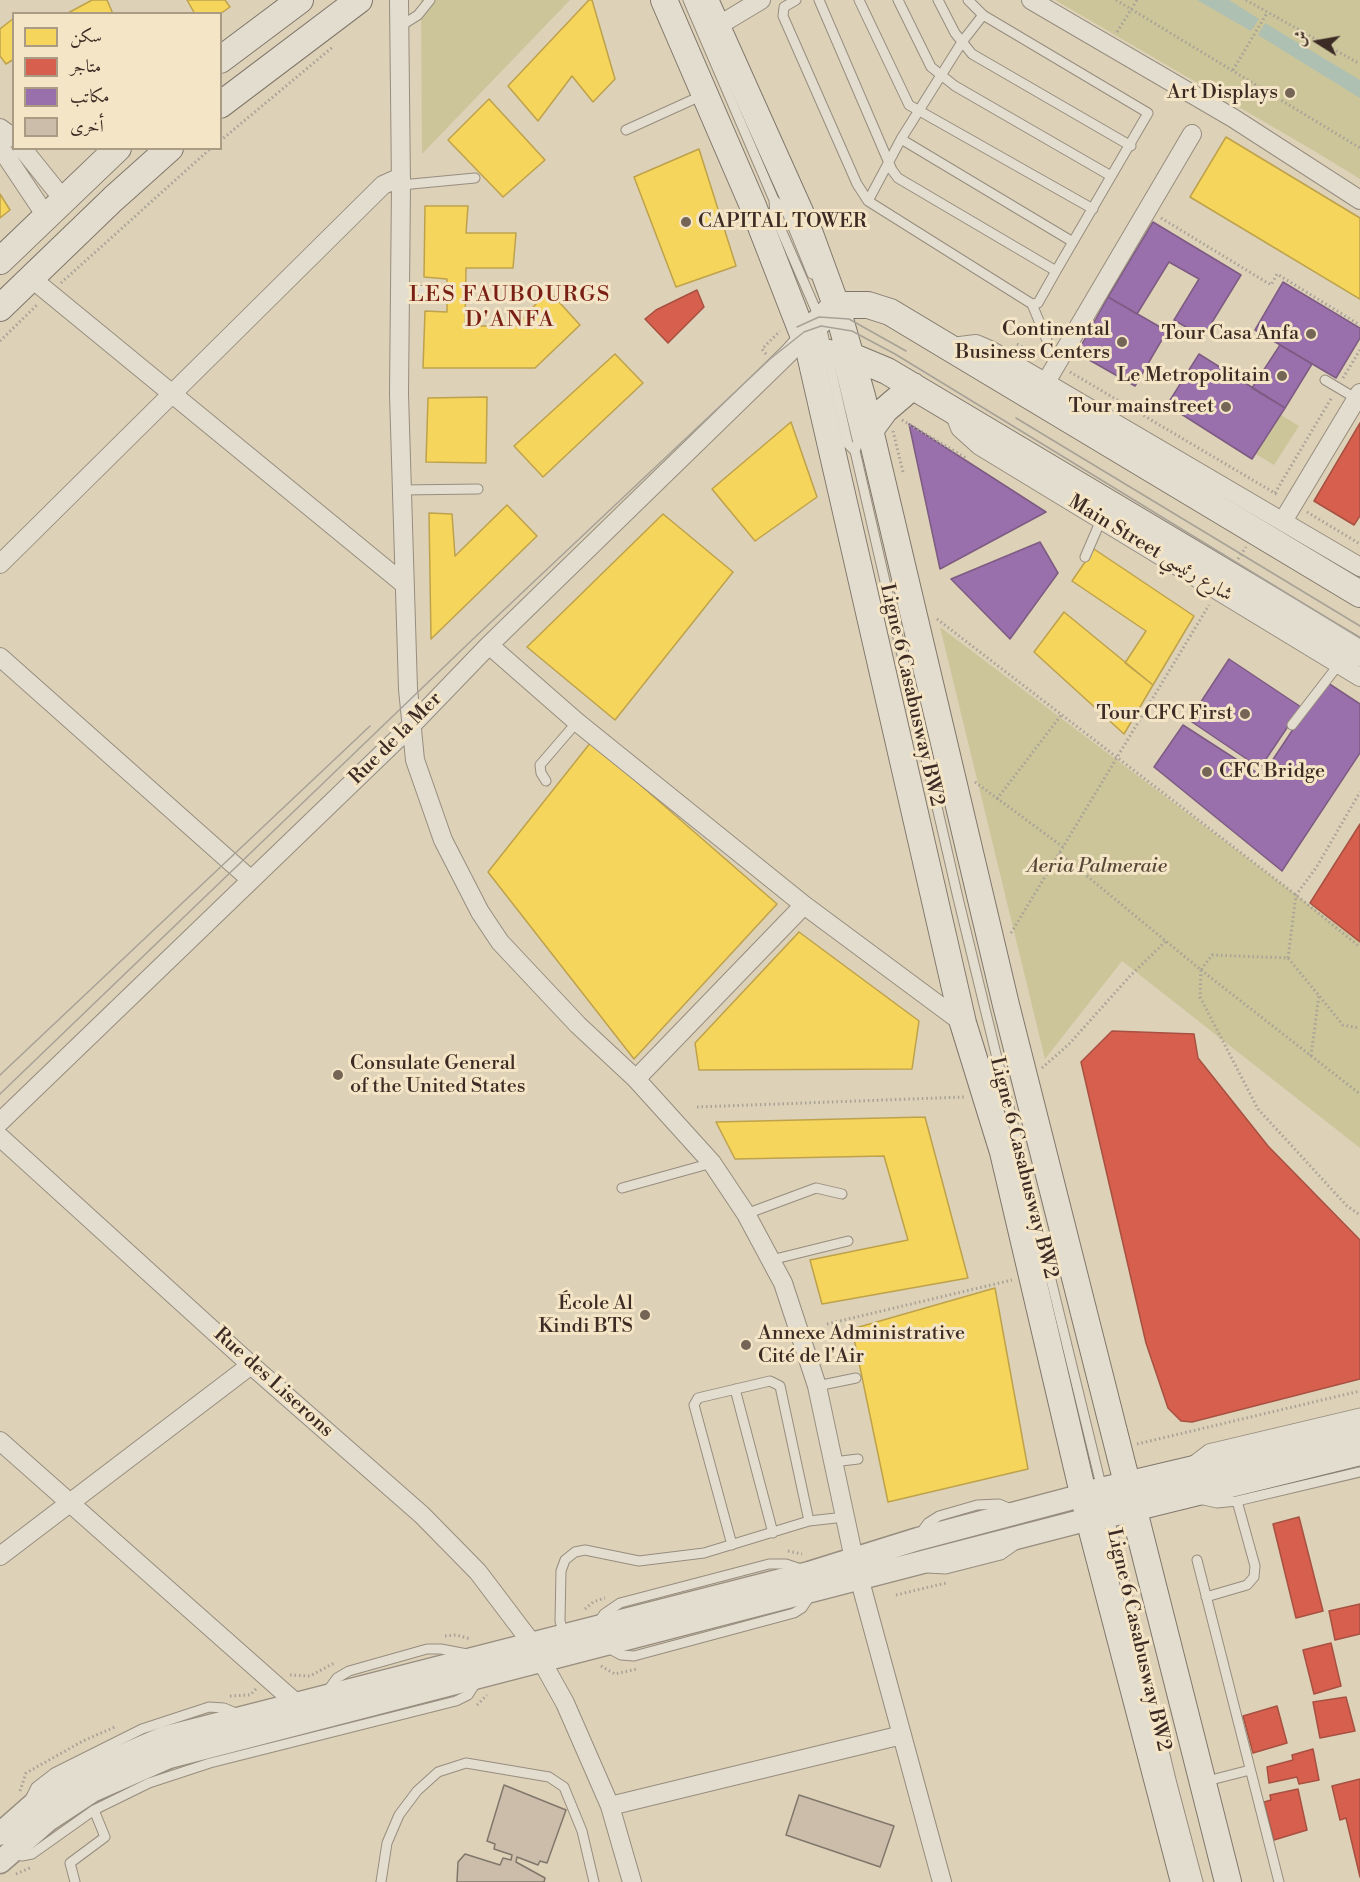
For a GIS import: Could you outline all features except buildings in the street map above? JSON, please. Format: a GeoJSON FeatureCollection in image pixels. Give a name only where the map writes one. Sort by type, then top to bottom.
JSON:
{"type":"FeatureCollection","features":[{"type":"Feature","properties":{"kind":"main road"},"geometry":{"type":"LineString","coordinates":[[222,58],[300,0]]}},
{"type":"Feature","properties":{"kind":"main road"},"geometry":{"type":"LineString","coordinates":[[222,103],[359,0]]}},
{"type":"Feature","properties":{"kind":"main road"},"geometry":{"type":"LineString","coordinates":[[664,0],[705,94],[822,337],[871,429],[995,959],[1228,1882]]}},
{"type":"Feature","properties":{"kind":"main road"},"geometry":{"type":"LineString","coordinates":[[705,0],[799,206],[822,337],[963,1023],[1003,1152],[1099,1504],[1184,1882]]}},
{"type":"Feature","properties":{"kind":"main road"},"geometry":{"type":"LineString","coordinates":[[0,261],[116,150]]}},
{"type":"Feature","properties":{"kind":"main road"},"geometry":{"type":"LineString","coordinates":[[0,308],[40,286],[168,150]]}},
{"type":"Feature","properties":{"kind":"main road"},"geometry":{"type":"LineString","coordinates":[[822,337],[868,305],[890,312],[952,347],[1360,594]]}},
{"type":"Feature","properties":{"kind":"main road","name":"Main Street شارع رئيسي"},"geometry":{"type":"LineString","coordinates":[[822,337],[953,410],[1350,659]]}},
{"type":"Feature","properties":{"kind":"main road"},"geometry":{"type":"LineString","coordinates":[[871,429],[885,410],[913,386]]}},
{"type":"Feature","properties":{"kind":"main road"},"geometry":{"type":"LineString","coordinates":[[1186,1483],[1360,1430]]}},
{"type":"Feature","properties":{"kind":"main road"},"geometry":{"type":"LineString","coordinates":[[1099,1504],[1186,1483],[1360,1452]]}},
{"type":"Feature","properties":{"kind":"street"},"geometry":{"type":"LineString","coordinates":[[399,0],[404,584],[411,726],[415,760],[424,792],[443,840],[480,912],[500,942],[541,988],[636,1079],[712,1162],[746,1214],[783,1283],[817,1386],[857,1569],[942,1882]]}},
{"type":"Feature","properties":{"kind":"street"},"geometry":{"type":"LineString","coordinates":[[716,27],[761,0]]}},
{"type":"Feature","properties":{"kind":"street"},"geometry":{"type":"LineString","coordinates":[[1031,0],[1233,118],[1360,200]]}},
{"type":"Feature","properties":{"kind":"street"},"geometry":{"type":"LineString","coordinates":[[1046,382],[1192,134]]}},
{"type":"Feature","properties":{"kind":"street"},"geometry":{"type":"LineString","coordinates":[[0,147],[55,207]]}},
{"type":"Feature","properties":{"kind":"street"},"geometry":{"type":"LineString","coordinates":[[23,150],[55,207]]}},
{"type":"Feature","properties":{"kind":"street"},"geometry":{"type":"LineString","coordinates":[[0,564],[383,185],[401,181]]}},
{"type":"Feature","properties":{"kind":"street"},"geometry":{"type":"LineString","coordinates":[[40,286],[404,584]]}},
{"type":"Feature","properties":{"kind":"street","name":"Rue de la Mer"},"geometry":{"type":"LineString","coordinates":[[0,1122],[411,726],[489,645],[822,337]]}},
{"type":"Feature","properties":{"kind":"street"},"geometry":{"type":"LineString","coordinates":[[952,347],[968,343],[983,346],[1360,567]]}},
{"type":"Feature","properties":{"kind":"street"},"geometry":{"type":"LineString","coordinates":[[1283,522],[1358,396]]}},
{"type":"Feature","properties":{"kind":"street","name":"Main Street شارع رئيسي"},"geometry":{"type":"LineString","coordinates":[[953,410],[960,428],[973,442],[1101,520],[1224,582]]}},
{"type":"Feature","properties":{"kind":"street"},"geometry":{"type":"LineString","coordinates":[[489,645],[577,722],[804,904],[963,1023]]}},
{"type":"Feature","properties":{"kind":"street"},"geometry":{"type":"LineString","coordinates":[[0,657],[250,879]]}},
{"type":"Feature","properties":{"kind":"street","name":"Main Street شارع رئيسي"},"geometry":{"type":"LineString","coordinates":[[1350,659],[1360,677]]}},
{"type":"Feature","properties":{"kind":"street"},"geometry":{"type":"LineString","coordinates":[[636,1079],[804,904]]}},
{"type":"Feature","properties":{"kind":"street","name":"Rue des Liserons"},"geometry":{"type":"LineString","coordinates":[[0,1137],[251,1365],[422,1515],[478,1572],[537,1652],[582,1739],[610,1806],[632,1882]]}},
{"type":"Feature","properties":{"kind":"street"},"geometry":{"type":"LineString","coordinates":[[0,1556],[251,1365]]}},
{"type":"Feature","properties":{"kind":"street"},"geometry":{"type":"LineString","coordinates":[[0,1441],[296,1703]]}},
{"type":"Feature","properties":{"kind":"street"},"geometry":{"type":"LineString","coordinates":[[857,1569],[918,1539],[1017,1513],[1099,1504]]}},
{"type":"Feature","properties":{"kind":"street"},"geometry":{"type":"LineString","coordinates":[[5,1851],[68,1806],[100,1787],[169,1758],[480,1666],[537,1652],[598,1646],[809,1574],[916,1564],[1022,1537],[1099,1504]]}},
{"type":"Feature","properties":{"kind":"street"},"geometry":{"type":"LineString","coordinates":[[537,1652],[562,1628],[598,1646]]}},
{"type":"Feature","properties":{"kind":"street"},"geometry":{"type":"LineString","coordinates":[[5,1851],[23,1802],[135,1748],[325,1696],[480,1666]]}},
{"type":"Feature","properties":{"kind":"street"},"geometry":{"type":"LineString","coordinates":[[610,1806],[902,1735]]}},
{"type":"Feature","properties":{"kind":"lane"},"geometry":{"type":"LineString","coordinates":[[399,27],[418,15],[430,0]]}},
{"type":"Feature","properties":{"kind":"lane","name":"Ligne 6 Casabusway BW2"},"geometry":{"type":"LineString","coordinates":[[688,0],[774,200],[786,210],[822,337],[848,444],[855,451],[1099,1504],[1198,1882]]}},
{"type":"Feature","properties":{"kind":"lane"},"geometry":{"type":"LineString","coordinates":[[796,0],[784,7],[783,16],[857,184],[868,201],[1032,304],[1057,365]]}},
{"type":"Feature","properties":{"kind":"lane"},"geometry":{"type":"LineString","coordinates":[[819,0],[898,177],[1056,271]]}},
{"type":"Feature","properties":{"kind":"lane"},"geometry":{"type":"LineString","coordinates":[[859,0],[909,105],[1093,209]]}},
{"type":"Feature","properties":{"kind":"lane"},"geometry":{"type":"LineString","coordinates":[[898,0],[931,67],[1111,176]]}},
{"type":"Feature","properties":{"kind":"lane"},"geometry":{"type":"LineString","coordinates":[[938,0],[962,42],[972,54],[1131,146]]}},
{"type":"Feature","properties":{"kind":"lane"},"geometry":{"type":"LineString","coordinates":[[968,0],[983,15],[1146,110],[1148,117],[1111,176],[1043,297],[1032,304]]}},
{"type":"Feature","properties":{"kind":"lane"},"geometry":{"type":"LineString","coordinates":[[868,201],[901,139],[962,42],[983,15]]}},
{"type":"Feature","properties":{"kind":"lane"},"geometry":{"type":"LineString","coordinates":[[626,130],[705,94]]}},
{"type":"Feature","properties":{"kind":"lane"},"geometry":{"type":"LineString","coordinates":[[901,139],[1073,242]]}},
{"type":"Feature","properties":{"kind":"lane"},"geometry":{"type":"LineString","coordinates":[[401,181],[475,178]]}},
{"type":"Feature","properties":{"kind":"lane"},"geometry":{"type":"LineString","coordinates":[[400,290],[441,291]]}},
{"type":"Feature","properties":{"kind":"lane"},"geometry":{"type":"LineString","coordinates":[[1325,381],[1358,396]]}},
{"type":"Feature","properties":{"kind":"lane"},"geometry":{"type":"LineString","coordinates":[[402,490],[478,489]]}},
{"type":"Feature","properties":{"kind":"lane"},"geometry":{"type":"LineString","coordinates":[[1085,557],[1101,520]]}},
{"type":"Feature","properties":{"kind":"lane"},"geometry":{"type":"LineString","coordinates":[[1292,725],[1350,659]]}},
{"type":"Feature","properties":{"kind":"lane"},"geometry":{"type":"LineString","coordinates":[[546,781],[540,769],[542,761],[577,722]]}},
{"type":"Feature","properties":{"kind":"lane"},"geometry":{"type":"LineString","coordinates":[[622,1188],[712,1162]]}},
{"type":"Feature","properties":{"kind":"lane"},"geometry":{"type":"LineString","coordinates":[[746,1214],[816,1188],[842,1194]]}},
{"type":"Feature","properties":{"kind":"lane"},"geometry":{"type":"LineString","coordinates":[[771,1260],[848,1242]]}},
{"type":"Feature","properties":{"kind":"lane"},"geometry":{"type":"LineString","coordinates":[[817,1386],[856,1378]]}},
{"type":"Feature","properties":{"kind":"lane"},"geometry":{"type":"LineString","coordinates":[[732,1545],[694,1406],[698,1398],[770,1381],[780,1386],[809,1521]]}},
{"type":"Feature","properties":{"kind":"lane"},"geometry":{"type":"LineString","coordinates":[[735,1389],[773,1533]]}},
{"type":"Feature","properties":{"kind":"lane"},"geometry":{"type":"LineString","coordinates":[[1360,1413],[1208,1449],[1194,1458],[1186,1483],[1207,1502],[1237,1501],[1360,1472]]}},
{"type":"Feature","properties":{"kind":"lane"},"geometry":{"type":"LineString","coordinates":[[833,1462],[858,1459]]}},
{"type":"Feature","properties":{"kind":"lane"},"geometry":{"type":"LineString","coordinates":[[1206,1597],[1247,1585],[1254,1577],[1255,1566],[1237,1501]]}},
{"type":"Feature","properties":{"kind":"lane"},"geometry":{"type":"LineString","coordinates":[[562,1628],[561,1571],[565,1560],[575,1551],[585,1550],[639,1561],[704,1553],[809,1521],[845,1516]]}},
{"type":"Feature","properties":{"kind":"lane"},"geometry":{"type":"LineString","coordinates":[[1197,1560],[1279,1882]]}},
{"type":"Feature","properties":{"kind":"lane"},"geometry":{"type":"LineString","coordinates":[[598,1646],[621,1655],[634,1656],[794,1613],[802,1608],[809,1574]]}},
{"type":"Feature","properties":{"kind":"lane"},"geometry":{"type":"LineString","coordinates":[[5,1851],[22,1856],[32,1854],[94,1810],[149,1783],[210,1763],[456,1701],[473,1690],[480,1666]]}},
{"type":"Feature","properties":{"kind":"lane"},"geometry":{"type":"LineString","coordinates":[[381,1882],[387,1843],[399,1815],[417,1791],[438,1772],[466,1763],[549,1777],[560,1783],[568,1792],[582,1831],[594,1882]]}},
{"type":"Feature","properties":{"kind":"lane"},"geometry":{"type":"LineString","coordinates":[[1203,1782],[1250,1770]]}},
{"type":"Feature","properties":{"kind":"lane"},"geometry":{"type":"LineString","coordinates":[[75,1882],[70,1863],[105,1837],[94,1810]]}},
{"type":"Feature","properties":{"kind":"path"},"geometry":{"type":"LineString","coordinates":[[1116,0],[1360,148]]}},
{"type":"Feature","properties":{"kind":"path"},"geometry":{"type":"LineString","coordinates":[[1246,0],[1360,64]]}},
{"type":"Feature","properties":{"kind":"path"},"geometry":{"type":"LineString","coordinates":[[1233,70],[1268,12]]}},
{"type":"Feature","properties":{"kind":"path"},"geometry":{"type":"LineString","coordinates":[[222,139],[340,41]]}},
{"type":"Feature","properties":{"kind":"path"},"geometry":{"type":"LineString","coordinates":[[0,341],[40,286],[209,150]]}},
{"type":"Feature","properties":{"kind":"path"},"geometry":{"type":"LineString","coordinates":[[1155,214],[1271,285],[1278,274],[1360,325]]}},
{"type":"Feature","properties":{"kind":"path"},"geometry":{"type":"LineString","coordinates":[[1010,341],[1057,365],[1360,544]]}},
{"type":"Feature","properties":{"kind":"path"},"geometry":{"type":"LineString","coordinates":[[1275,493],[1360,350]]}},
{"type":"Feature","properties":{"kind":"path"},"geometry":{"type":"LineString","coordinates":[[995,959],[1255,532]]}},
{"type":"Feature","properties":{"kind":"path"},"geometry":{"type":"LineString","coordinates":[[933,616],[1296,895],[1360,947]]}},
{"type":"Feature","properties":{"kind":"path"},"geometry":{"type":"LineString","coordinates":[[998,799],[1062,714]]}},
{"type":"Feature","properties":{"kind":"path"},"geometry":{"type":"LineString","coordinates":[[973,781],[1063,847]]}},
{"type":"Feature","properties":{"kind":"path"},"geometry":{"type":"LineString","coordinates":[[1360,792],[1316,868],[1296,895],[1288,958],[1343,1025],[1360,1028]]}},
{"type":"Feature","properties":{"kind":"path"},"geometry":{"type":"LineString","coordinates":[[1059,853],[1201,970],[1360,1094]]}},
{"type":"Feature","properties":{"kind":"path"},"geometry":{"type":"LineString","coordinates":[[1039,1072],[1070,1043],[1130,976],[1166,941]]}},
{"type":"Feature","properties":{"kind":"path"},"geometry":{"type":"LineString","coordinates":[[1288,958],[1212,955],[1201,970],[1200,997],[1258,1109],[1347,1206],[1360,1215]]}},
{"type":"Feature","properties":{"kind":"path"},"geometry":{"type":"LineString","coordinates":[[1311,1056],[1319,995]]}},
{"type":"Feature","properties":{"kind":"path"},"geometry":{"type":"LineString","coordinates":[[697,1107],[975,1096]]}},
{"type":"Feature","properties":{"kind":"path"},"geometry":{"type":"LineString","coordinates":[[827,1324],[1020,1278]]}},
{"type":"Feature","properties":{"kind":"path"},"geometry":{"type":"LineString","coordinates":[[1126,1446],[1360,1391]]}},
{"type":"Feature","properties":{"kind":"path"},"geometry":{"type":"LineString","coordinates":[[784,1551],[809,1574]]}},
{"type":"Feature","properties":{"kind":"path"},"geometry":{"type":"LineString","coordinates":[[562,1628],[593,1602],[615,1595]]}},
{"type":"Feature","properties":{"kind":"path"},"geometry":{"type":"LineString","coordinates":[[442,1636],[456,1635],[480,1666],[480,1703],[466,1708]]}},
{"type":"Feature","properties":{"kind":"path"},"geometry":{"type":"LineString","coordinates":[[598,1646],[615,1674],[642,1668]]}},
{"type":"Feature","properties":{"kind":"path"},"geometry":{"type":"LineString","coordinates":[[284,1672],[305,1677],[346,1660]]}},
{"type":"Feature","properties":{"kind":"path"},"geometry":{"type":"LineString","coordinates":[[228,1696],[253,1694],[256,1684]]}},
{"type":"Feature","properties":{"kind":"path"},"geometry":{"type":"LineString","coordinates":[[23,1802],[26,1773],[82,1741],[123,1724]]}},
{"type":"Feature","properties":{"kind":"path"},"geometry":{"type":"LineString","coordinates":[[5,1851],[27,1870],[42,1861]]}},
{"type":"Feature","properties":{"kind":"green space"},"geometry":{"type":"Polygon","coordinates":[[[421,0],[570,0],[422,154],[421,0]]]}},
{"type":"Feature","properties":{"kind":"green space"},"geometry":{"type":"Polygon","coordinates":[[[1055,0],[1360,0],[1360,179],[1316,152],[1055,0]]]}},
{"type":"Feature","properties":{"kind":"green space"},"geometry":{"type":"Polygon","coordinates":[[[1281,415],[1299,426],[1274,465],[1256,454],[1281,415]]]}},
{"type":"Feature","properties":{"kind":"green space","name":"Aeria Palmeraie"},"geometry":{"type":"Polygon","coordinates":[[[940,627],[1360,943],[1360,1148],[1122,961],[1045,1059],[940,627]]]}},
{"type":"Feature","properties":{"kind":"shaded area"},"geometry":{"type":"Polygon","coordinates":[[[1197,0],[1229,0],[1259,19],[1251,31],[1197,0]]]}},
{"type":"Feature","properties":{"kind":"shaded area"},"geometry":{"type":"Polygon","coordinates":[[[1265,23],[1360,80],[1360,98],[1258,35],[1265,23]]]}},
{"type":"Feature","properties":{"kind":"tram line"},"geometry":{"type":"LineString","coordinates":[[797,327],[819,317],[849,319],[906,351]]}},
{"type":"Feature","properties":{"kind":"tram line"},"geometry":{"type":"LineString","coordinates":[[0,1094],[472,640],[770,359],[804,332],[821,326],[852,331],[895,354],[1360,638]]}},
{"type":"Feature","properties":{"kind":"tram line"},"geometry":{"type":"LineString","coordinates":[[1016,418],[1360,626]]}},
{"type":"Feature","properties":{"kind":"tram line"},"geometry":{"type":"LineString","coordinates":[[0,1075],[370,726]]}},
{"type":"Feature","properties":{"kind":"place","name":"Art Displays"},"geometry":{"type":"Point","coordinates":[1290,93]}},
{"type":"Feature","properties":{"kind":"place","name":"CAPITAL TOWER"},"geometry":{"type":"Point","coordinates":[686,222]}},
{"type":"Feature","properties":{"kind":"place","name":"Tour Casa Anfa"},"geometry":{"type":"Point","coordinates":[1311,334]}},
{"type":"Feature","properties":{"kind":"place","name":"Continental Business Centers"},"geometry":{"type":"Point","coordinates":[1122,342]}},
{"type":"Feature","properties":{"kind":"place","name":"Le Metropolitain"},"geometry":{"type":"Point","coordinates":[1282,376]}},
{"type":"Feature","properties":{"kind":"place","name":"Tour mainstreet"},"geometry":{"type":"Point","coordinates":[1226,407]}},
{"type":"Feature","properties":{"kind":"place","name":"Tour CFC First"},"geometry":{"type":"Point","coordinates":[1245,714]}},
{"type":"Feature","properties":{"kind":"place","name":"CFC Bridge"},"geometry":{"type":"Point","coordinates":[1207,772]}},
{"type":"Feature","properties":{"kind":"place","name":"Consulate General of the United States"},"geometry":{"type":"Point","coordinates":[338,1075]}},
{"type":"Feature","properties":{"kind":"place","name":"École Al Kindi BTS"},"geometry":{"type":"Point","coordinates":[645,1315]}},
{"type":"Feature","properties":{"kind":"place","name":"Annexe Administrative Cité de l'Air"},"geometry":{"type":"Point","coordinates":[746,1345]}},
{"type":"Feature","properties":{"kind":"district","name":"LES FAUBOURGS D'ANFA"},"geometry":{"type":"Point","coordinates":[510,308]}}]}
